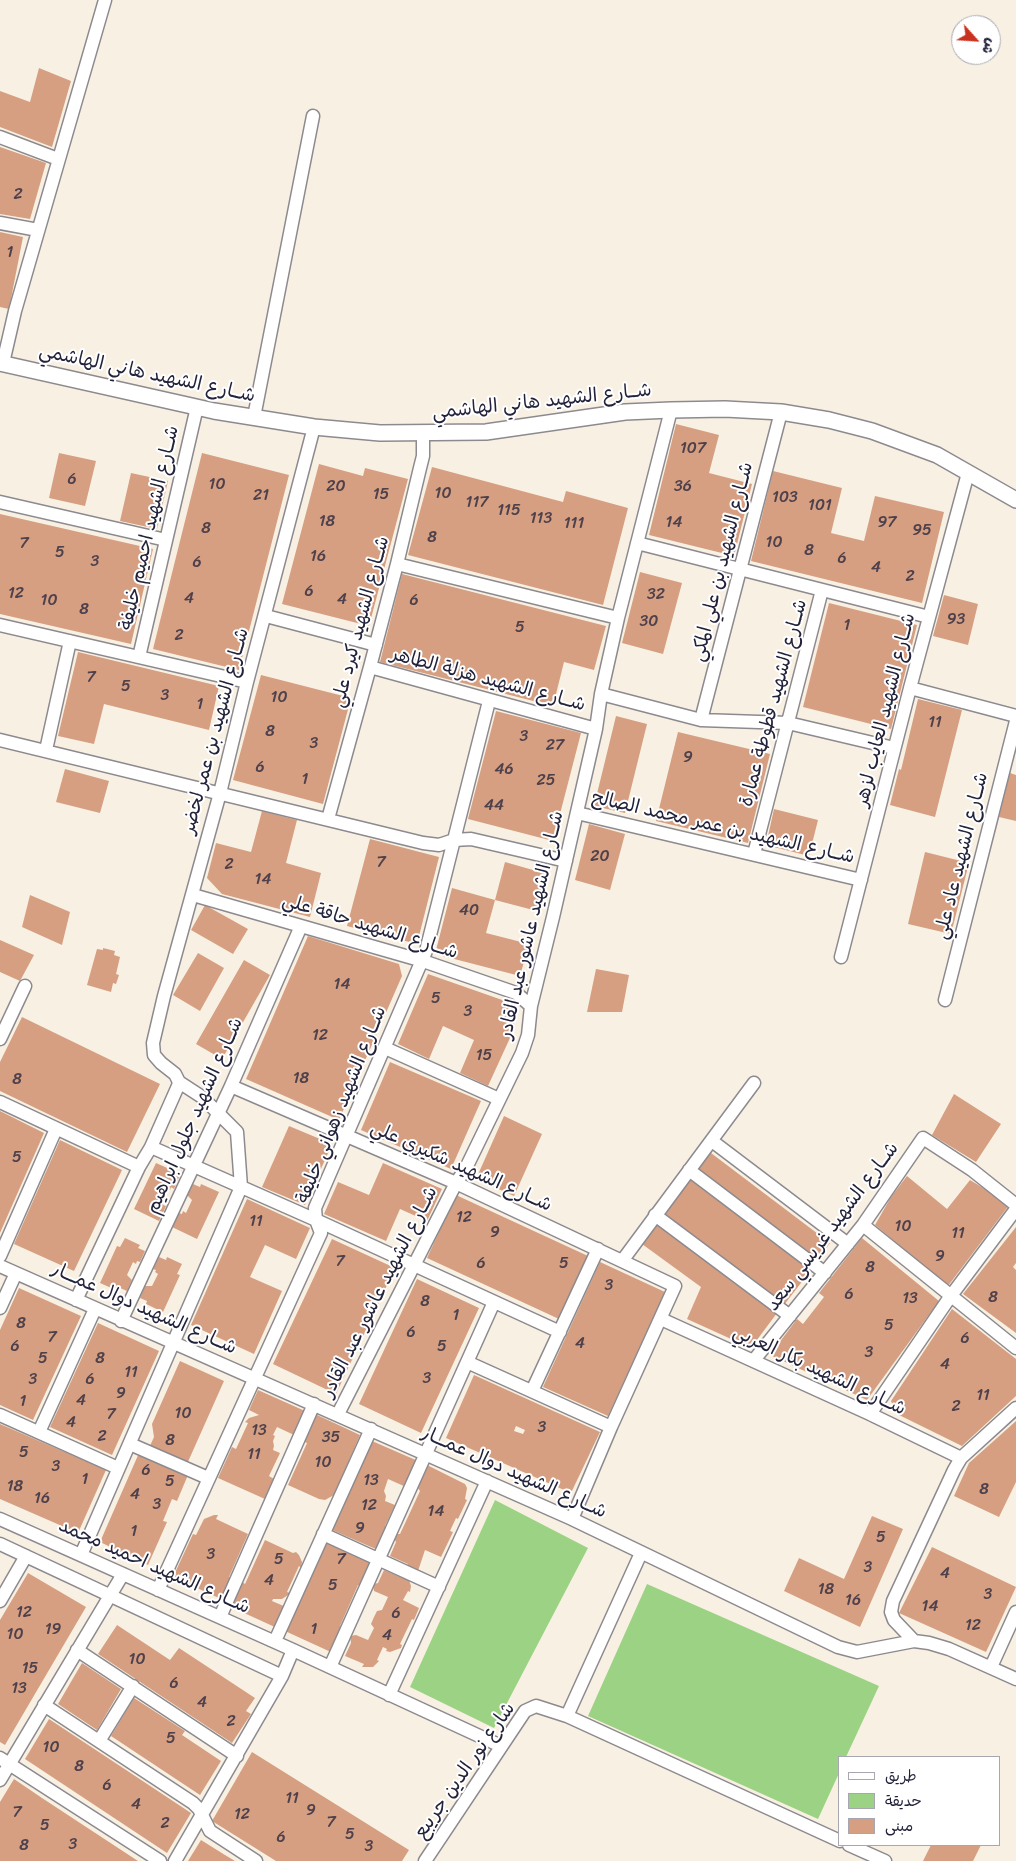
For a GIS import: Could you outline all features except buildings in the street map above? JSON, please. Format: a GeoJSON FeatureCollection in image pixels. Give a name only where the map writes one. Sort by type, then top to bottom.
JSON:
{"type":"FeatureCollection","features":[{"type":"Feature","properties":{"kind":"street"},"geometry":{"type":"LineString","coordinates":[[1,363],[105,0]]}},
{"type":"Feature","properties":{"kind":"street"},"geometry":{"type":"LineString","coordinates":[[254,417],[313,116]]}},
{"type":"Feature","properties":{"kind":"street"},"geometry":{"type":"LineString","coordinates":[[0,137],[58,159]]}},
{"type":"Feature","properties":{"kind":"street"},"geometry":{"type":"LineString","coordinates":[[0,223],[38,230]]}},
{"type":"Feature","properties":{"kind":"street","name":"شــارع الشهيد هاني الهاشمي"},"geometry":{"type":"LineString","coordinates":[[1,363],[197,407],[314,427],[380,433],[486,432],[625,412],[725,409],[780,412],[830,420],[872,431],[936,455],[1016,500]]}},
{"type":"Feature","properties":{"kind":"street","name":"شــارع الشهيد احميم خليفة"},"geometry":{"type":"LineString","coordinates":[[139,656],[197,407]]}},
{"type":"Feature","properties":{"kind":"street","name":"شــارع الشهيد عاشور عبد القادر"},"geometry":{"type":"LineString","coordinates":[[338,1414],[456,1183],[466,1168],[522,1052],[528,1035],[531,1006],[596,730],[600,694],[671,410]]}},
{"type":"Feature","properties":{"kind":"street","name":"شــارع الشهيد بن علي المكي"},"geometry":{"type":"LineString","coordinates":[[701,720],[780,412]]}},
{"type":"Feature","properties":{"kind":"street","name":"شــارع الشهيد بن عمر لخضر"},"geometry":{"type":"LineString","coordinates":[[179,1082],[175,1074],[154,1055],[153,1043],[164,996],[220,793],[314,427]]}},
{"type":"Feature","properties":{"kind":"street","name":"شــارع الشهيد كيرد علي"},"geometry":{"type":"LineString","coordinates":[[328,818],[397,564],[422,462],[423,434]]}},
{"type":"Feature","properties":{"kind":"street","name":"شــارع الشهيد العايب لزهر"},"geometry":{"type":"LineString","coordinates":[[841,957],[894,748],[968,473]]}},
{"type":"Feature","properties":{"kind":"street"},"geometry":{"type":"LineString","coordinates":[[0,502],[166,540]]}},
{"type":"Feature","properties":{"kind":"street"},"geometry":{"type":"LineString","coordinates":[[637,544],[929,617]]}},
{"type":"Feature","properties":{"kind":"street"},"geometry":{"type":"LineString","coordinates":[[397,564],[618,618]]}},
{"type":"Feature","properties":{"kind":"street","name":"شــارع الشهيد قطوطة عمارة"},"geometry":{"type":"LineString","coordinates":[[754,854],[822,590]]}},
{"type":"Feature","properties":{"kind":"street"},"geometry":{"type":"LineString","coordinates":[[266,616],[376,645]]}},
{"type":"Feature","properties":{"kind":"street"},"geometry":{"type":"LineString","coordinates":[[0,625],[247,682]]}},
{"type":"Feature","properties":{"kind":"street"},"geometry":{"type":"LineString","coordinates":[[46,750],[70,641]]}},
{"type":"Feature","properties":{"kind":"street","name":"شــارع الشهيد هزلة الطاهر"},"geometry":{"type":"LineString","coordinates":[[370,667],[596,730]]}},
{"type":"Feature","properties":{"kind":"street"},"geometry":{"type":"LineString","coordinates":[[910,688],[1016,716]]}},
{"type":"Feature","properties":{"kind":"street"},"geometry":{"type":"LineString","coordinates":[[600,694],[701,720],[788,723],[894,748]]}},
{"type":"Feature","properties":{"kind":"street","name":"شــارع الشهيد زهواني خليفة"},"geometry":{"type":"LineString","coordinates":[[158,1590],[253,1378],[321,1233],[316,1220],[316,1208],[422,960],[489,701]]}},
{"type":"Feature","properties":{"kind":"street","name":"شــارع الشهيد عاد علي"},"geometry":{"type":"LineString","coordinates":[[944,1000],[1016,720]]}},
{"type":"Feature","properties":{"kind":"street"},"geometry":{"type":"LineString","coordinates":[[0,740],[328,818],[423,843],[439,844],[454,840],[471,839],[566,861]]}},
{"type":"Feature","properties":{"kind":"street","name":"شــارع الشهيد بن عمر محمد الصالح"},"geometry":{"type":"LineString","coordinates":[[577,812],[861,880]]}},
{"type":"Feature","properties":{"kind":"street","name":"شــارع الشهيد حاقة علي"},"geometry":{"type":"LineString","coordinates":[[193,894],[422,960],[516,993],[531,1006]]}},
{"type":"Feature","properties":{"kind":"street","name":"شــارع الشهيد جلول ابراهيم"},"geometry":{"type":"LineString","coordinates":[[121,1321],[231,1086],[301,926]]}},
{"type":"Feature","properties":{"kind":"street"},"geometry":{"type":"LineString","coordinates":[[0,1039],[25,986]]}},
{"type":"Feature","properties":{"kind":"street"},"geometry":{"type":"LineString","coordinates":[[385,1048],[499,1099]]}},
{"type":"Feature","properties":{"kind":"street"},"geometry":{"type":"LineString","coordinates":[[76,1300],[139,1167],[151,1147],[179,1082],[202,1097],[237,1132],[241,1187],[82,1555]]}},
{"type":"Feature","properties":{"kind":"street"},"geometry":{"type":"LineString","coordinates":[[622,1261],[754,1083]]}},
{"type":"Feature","properties":{"kind":"street","name":"شــارع الشهيد شكيري علي"},"geometry":{"type":"LineString","coordinates":[[231,1086],[456,1183],[675,1286],[661,1319]]}},
{"type":"Feature","properties":{"kind":"street"},"geometry":{"type":"LineString","coordinates":[[0,1102],[139,1167]]}},
{"type":"Feature","properties":{"kind":"street"},"geometry":{"type":"LineString","coordinates":[[0,1256],[56,1129]]}},
{"type":"Feature","properties":{"kind":"street","name":"شــارع الشهيد غريسي سعد"},"geometry":{"type":"LineString","coordinates":[[754,1360],[863,1226],[923,1138],[972,1170],[1016,1204]]}},
{"type":"Feature","properties":{"kind":"street"},"geometry":{"type":"LineString","coordinates":[[712,1141],[848,1244]]}},
{"type":"Feature","properties":{"kind":"street"},"geometry":{"type":"LineString","coordinates":[[151,1147],[560,1332]]}},
{"type":"Feature","properties":{"kind":"street"},"geometry":{"type":"LineString","coordinates":[[689,1170],[824,1273]]}},
{"type":"Feature","properties":{"kind":"street"},"geometry":{"type":"LineString","coordinates":[[870,1414],[950,1297],[1016,1209]]}},
{"type":"Feature","properties":{"kind":"street"},"geometry":{"type":"LineString","coordinates":[[655,1215],[790,1316]]}},
{"type":"Feature","properties":{"kind":"street"},"geometry":{"type":"LineString","coordinates":[[863,1226],[1016,1348]]}},
{"type":"Feature","properties":{"kind":"street"},"geometry":{"type":"LineString","coordinates":[[532,1391],[598,1249]]}},
{"type":"Feature","properties":{"kind":"street","name":"شــارع الشهيد دوال عمـــار"},"geometry":{"type":"LineString","coordinates":[[0,1266],[572,1519],[838,1647],[856,1652],[914,1641],[949,1649],[1016,1679]]}},
{"type":"Feature","properties":{"kind":"street"},"geometry":{"type":"LineString","coordinates":[[0,1308],[16,1273]]}},
{"type":"Feature","properties":{"kind":"street"},"geometry":{"type":"LineString","coordinates":[[330,1667],[380,1560],[494,1302]]}},
{"type":"Feature","properties":{"kind":"street"},"geometry":{"type":"LineString","coordinates":[[39,1432],[95,1309]]}},
{"type":"Feature","properties":{"kind":"street"},"geometry":{"type":"LineString","coordinates":[[572,1519],[611,1427],[661,1319]]}},
{"type":"Feature","properties":{"kind":"street","name":"شــارع الشهيد بكار العربي"},"geometry":{"type":"LineString","coordinates":[[661,1319],[754,1360],[962,1458]]}},
{"type":"Feature","properties":{"kind":"street"},"geometry":{"type":"LineString","coordinates":[[467,1362],[611,1427]]}},
{"type":"Feature","properties":{"kind":"street"},"geometry":{"type":"LineString","coordinates":[[220,1616],[314,1404]]}},
{"type":"Feature","properties":{"kind":"street"},"geometry":{"type":"LineString","coordinates":[[914,1641],[894,1620],[891,1612],[894,1601],[954,1470],[962,1458],[1016,1408]]}},
{"type":"Feature","properties":{"kind":"street"},"geometry":{"type":"LineString","coordinates":[[0,1415],[118,1468]]}},
{"type":"Feature","properties":{"kind":"street"},"geometry":{"type":"LineString","coordinates":[[275,1642],[371,1429]]}},
{"type":"Feature","properties":{"kind":"street"},"geometry":{"type":"LineString","coordinates":[[130,1444],[208,1478]]}},
{"type":"Feature","properties":{"kind":"street"},"geometry":{"type":"LineString","coordinates":[[389,1695],[487,1481]]}},
{"type":"Feature","properties":{"kind":"street","name":"شــارع الشهيد احميد محمد"},"geometry":{"type":"LineString","coordinates":[[0,1519],[220,1616],[501,1746]]}},
{"type":"Feature","properties":{"kind":"street"},"geometry":{"type":"LineString","coordinates":[[323,1534],[440,1586]]}},
{"type":"Feature","properties":{"kind":"street"},"geometry":{"type":"LineString","coordinates":[[0,1544],[282,1676]]}},
{"type":"Feature","properties":{"kind":"street"},"geometry":{"type":"LineString","coordinates":[[567,1716],[641,1553]]}},
{"type":"Feature","properties":{"kind":"street"},"geometry":{"type":"LineString","coordinates":[[0,1601],[26,1556]]}},
{"type":"Feature","properties":{"kind":"street"},"geometry":{"type":"LineString","coordinates":[[0,1780],[5,1761],[44,1705],[123,1574]]}},
{"type":"Feature","properties":{"kind":"street"},"geometry":{"type":"LineString","coordinates":[[991,1668],[1016,1612]]}},
{"type":"Feature","properties":{"kind":"street"},"geometry":{"type":"LineString","coordinates":[[78,1650],[237,1756]]}},
{"type":"Feature","properties":{"kind":"street"},"geometry":{"type":"LineString","coordinates":[[175,1861],[282,1676],[293,1650]]}},
{"type":"Feature","properties":{"kind":"street"},"geometry":{"type":"LineString","coordinates":[[99,1741],[133,1686]]}},
{"type":"Feature","properties":{"kind":"street"},"geometry":{"type":"LineString","coordinates":[[44,1705],[193,1803],[199,1809],[210,1831],[256,1861]]}},
{"type":"Feature","properties":{"kind":"street","name":"شارع نور الدين جريبع"},"geometry":{"type":"LineString","coordinates":[[425,1861],[525,1711],[536,1706],[567,1716],[838,1839]]}},
{"type":"Feature","properties":{"kind":"street"},"geometry":{"type":"LineString","coordinates":[[5,1761],[160,1861]]}},
{"type":"Feature","properties":{"kind":"street"},"geometry":{"type":"LineString","coordinates":[[851,1846],[885,1861]]}},
{"type":"Feature","properties":{"kind":"green space"},"geometry":{"type":"Polygon","coordinates":[[[495,1500],[588,1548],[494,1728],[410,1687],[495,1500]]]}},
{"type":"Feature","properties":{"kind":"green space"},"geometry":{"type":"Polygon","coordinates":[[[647,1584],[879,1686],[846,1756],[838,1756],[838,1775],[818,1819],[588,1716],[647,1584]]]}}]}
